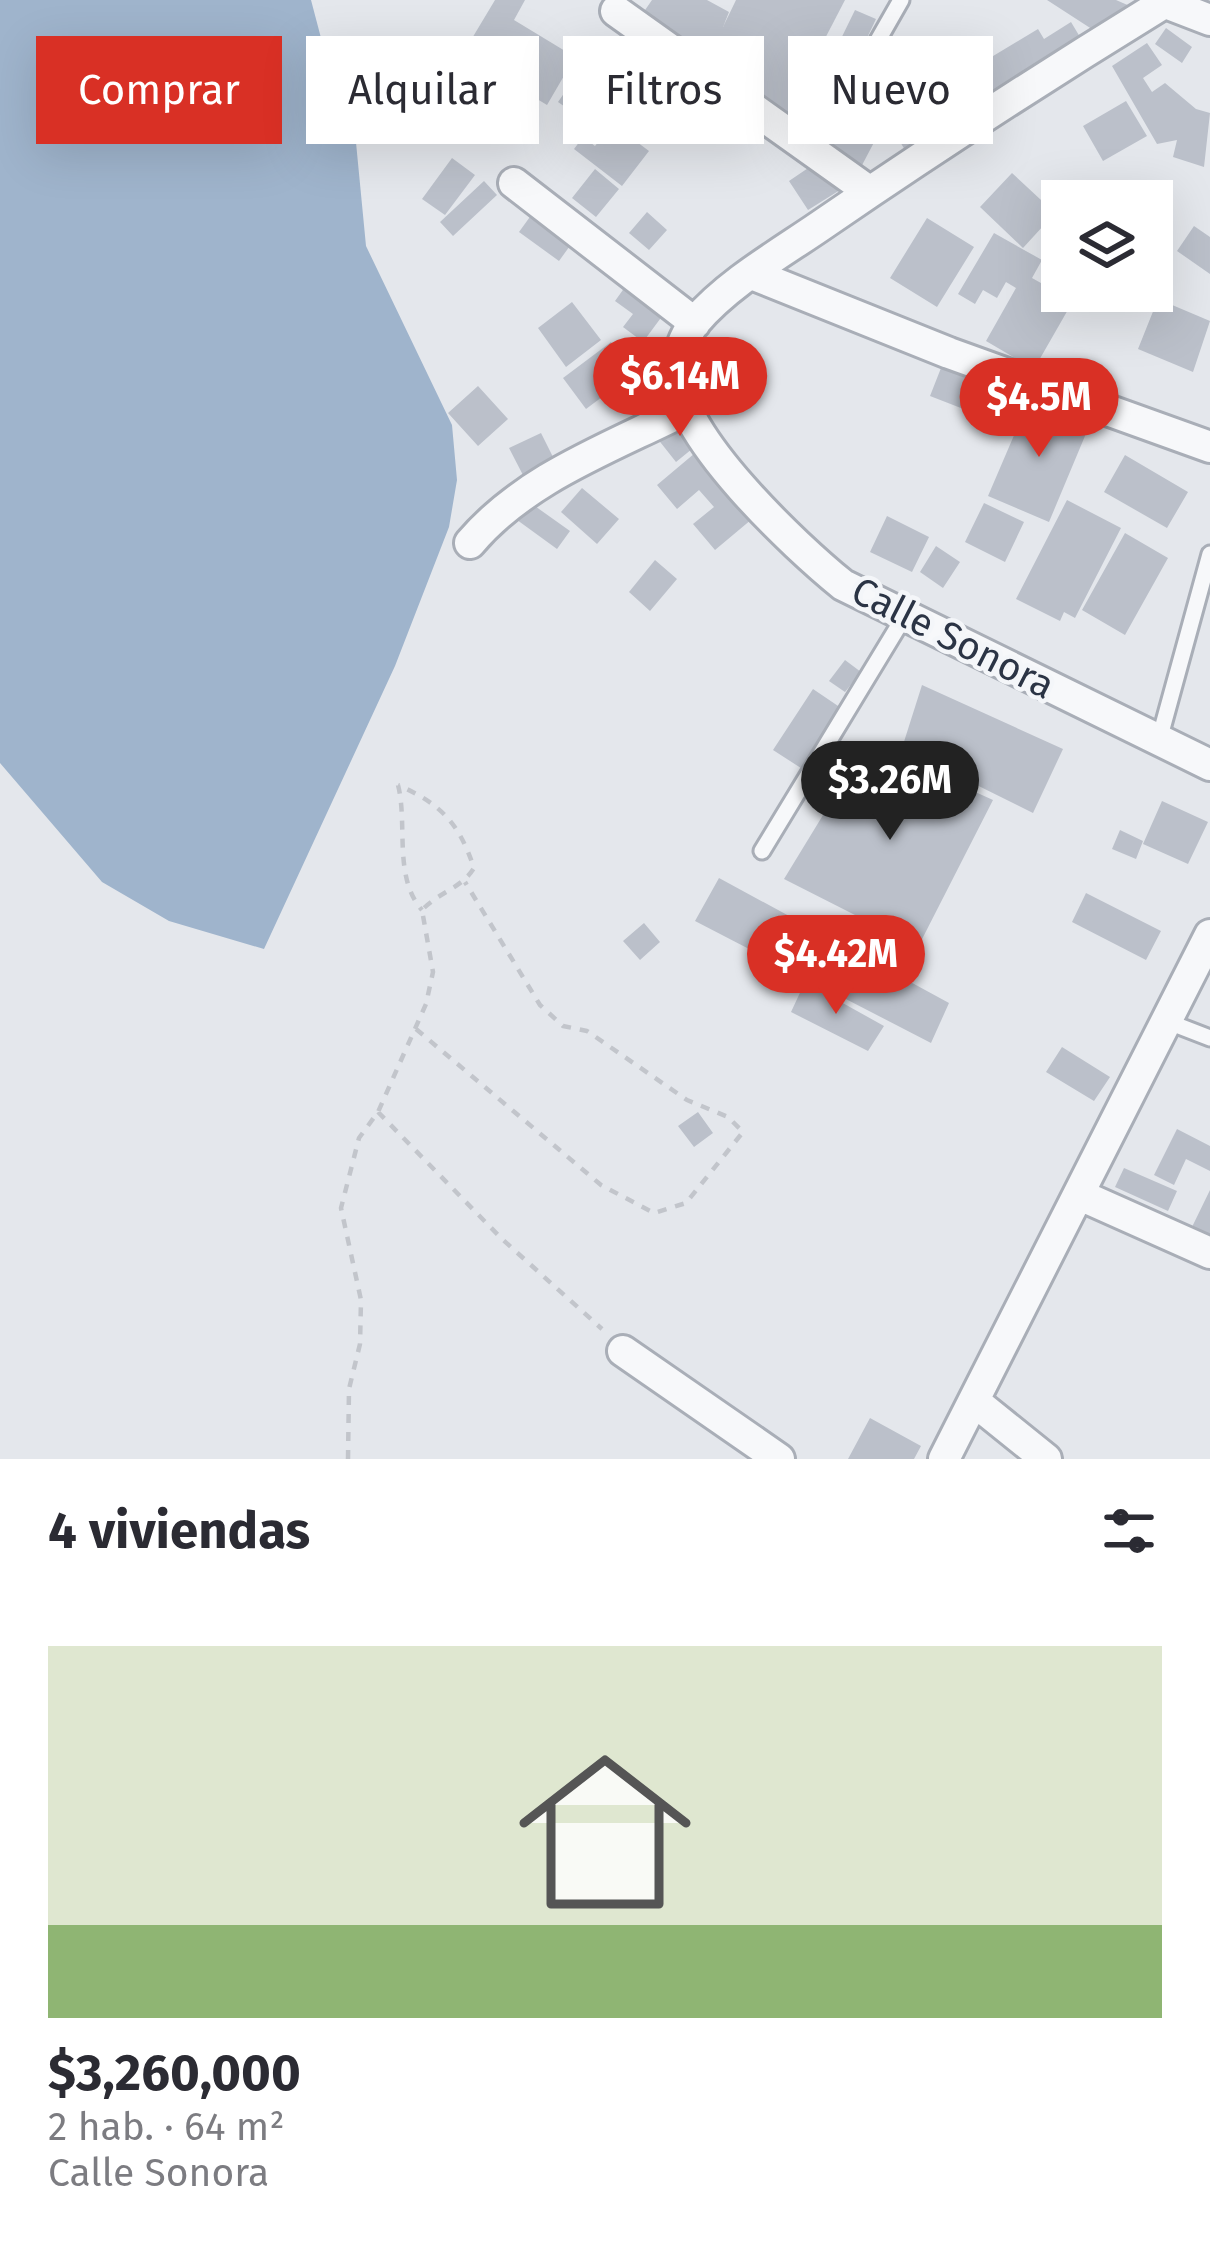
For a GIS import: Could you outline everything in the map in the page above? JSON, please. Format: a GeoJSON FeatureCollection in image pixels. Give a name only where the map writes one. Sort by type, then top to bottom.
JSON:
{"type":"FeatureCollection","features":[{"type":"Feature","properties":{"kind":"street"},"geometry":{"type":"LineString","coordinates":[[470,543],[523,492],[685,410],[676,378],[679,353],[694,323],[752,274],[1161,1],[1210,20]]}},
{"type":"Feature","properties":{"kind":"street"},"geometry":{"type":"LineString","coordinates":[[616,11],[870,192]]}},
{"type":"Feature","properties":{"kind":"street"},"geometry":{"type":"LineString","coordinates":[[514,183],[694,323]]}},
{"type":"Feature","properties":{"kind":"street"},"geometry":{"type":"LineString","coordinates":[[752,274],[949,353],[1210,447]]}},
{"type":"Feature","properties":{"kind":"street","name":"Calle Sonora"},"geometry":{"type":"LineString","coordinates":[[685,410],[736,480],[806,555],[843,585],[1210,765]]}},
{"type":"Feature","properties":{"kind":"street"},"geometry":{"type":"LineString","coordinates":[[944,1459],[1210,935]]}},
{"type":"Feature","properties":{"kind":"street"},"geometry":{"type":"LineString","coordinates":[[1080,1195],[1210,1253]]}},
{"type":"Feature","properties":{"kind":"street"},"geometry":{"type":"LineString","coordinates":[[622,1351],[778,1459]]}},
{"type":"Feature","properties":{"kind":"street"},"geometry":{"type":"LineString","coordinates":[[974,1402],[1046,1459]]}},
{"type":"Feature","properties":{"kind":"lane"},"geometry":{"type":"LineString","coordinates":[[880,36],[901,0]]}},
{"type":"Feature","properties":{"kind":"lane"},"geometry":{"type":"LineString","coordinates":[[1159,740],[1210,554]]}},
{"type":"Feature","properties":{"kind":"lane"},"geometry":{"type":"LineString","coordinates":[[762,851],[904,616]]}},
{"type":"Feature","properties":{"kind":"lane"},"geometry":{"type":"LineString","coordinates":[[1166,1021],[1210,1038]]}},
{"type":"Feature","properties":{"kind":"path"},"geometry":{"type":"LineString","coordinates":[[348,1459],[349,1389],[360,1344],[361,1300],[341,1208],[359,1138],[378,1112],[416,1029],[433,972],[422,910],[406,877],[405,814],[398,785],[422,796],[460,828],[474,868],[465,882],[438,893],[422,910]]}},
{"type":"Feature","properties":{"kind":"path"},"geometry":{"type":"LineString","coordinates":[[416,1029],[601,1185],[654,1213],[686,1203],[743,1132],[728,1117],[687,1100],[587,1031],[563,1026],[540,1005],[465,882]]}},
{"type":"Feature","properties":{"kind":"path"},"geometry":{"type":"LineString","coordinates":[[378,1112],[622,1351]]}},
{"type":"Feature","properties":{"kind":"water"},"geometry":{"type":"Polygon","coordinates":[[[0,0],[311,0],[320,36],[306,36],[306,144],[356,144],[366,246],[452,425],[457,480],[449,527],[395,666],[264,949],[169,921],[102,882],[0,763],[0,0]]]}},
{"type":"Feature","properties":{"kind":"building"},"geometry":{"type":"Polygon","coordinates":[[[495,0],[525,0],[514,20],[563,50],[563,78],[547,105],[539,100],[539,36],[473,36],[495,0]]]}},
{"type":"Feature","properties":{"kind":"building"},"geometry":{"type":"Polygon","coordinates":[[[652,0],[707,0],[729,12],[723,27],[736,0],[845,0],[826,36],[788,36],[788,117],[764,100],[764,36],[675,36],[643,13],[652,0]]]}},
{"type":"Feature","properties":{"kind":"building"},"geometry":{"type":"Polygon","coordinates":[[[1047,0],[1116,0],[1139,10],[1101,35],[1047,0]]]}},
{"type":"Feature","properties":{"kind":"building"},"geometry":{"type":"Polygon","coordinates":[[[855,10],[876,19],[868,36],[842,36],[855,10]]]}},
{"type":"Feature","properties":{"kind":"building"},"geometry":{"type":"Polygon","coordinates":[[[1071,22],[1086,47],[993,103],[993,56],[1038,29],[1044,39],[1071,22]]]}},
{"type":"Feature","properties":{"kind":"building"},"geometry":{"type":"Polygon","coordinates":[[[1166,28],[1192,47],[1182,63],[1155,44],[1166,28]]]}},
{"type":"Feature","properties":{"kind":"building"},"geometry":{"type":"Polygon","coordinates":[[[1147,43],[1162,65],[1143,78],[1152,92],[1165,83],[1196,109],[1210,113],[1204,167],[1173,157],[1177,140],[1157,144],[1112,66],[1147,43]]]}},
{"type":"Feature","properties":{"kind":"building"},"geometry":{"type":"Polygon","coordinates":[[[1126,101],[1147,136],[1103,161],[1083,126],[1126,101]]]}},
{"type":"Feature","properties":{"kind":"building"},"geometry":{"type":"Polygon","coordinates":[[[578,144],[640,144],[649,151],[622,186],[574,149],[578,144]]]}},
{"type":"Feature","properties":{"kind":"building"},"geometry":{"type":"Polygon","coordinates":[[[825,144],[873,144],[860,169],[825,144]]]}},
{"type":"Feature","properties":{"kind":"building"},"geometry":{"type":"Polygon","coordinates":[[[901,144],[926,144],[908,155],[901,144]]]}},
{"type":"Feature","properties":{"kind":"building"},"geometry":{"type":"Polygon","coordinates":[[[452,158],[475,175],[445,215],[422,199],[452,158]]]}},
{"type":"Feature","properties":{"kind":"building"},"geometry":{"type":"Polygon","coordinates":[[[820,160],[840,190],[808,210],[789,181],[820,160]]]}},
{"type":"Feature","properties":{"kind":"building"},"geometry":{"type":"Polygon","coordinates":[[[595,169],[619,189],[596,217],[572,198],[595,169]]]}},
{"type":"Feature","properties":{"kind":"building"},"geometry":{"type":"Polygon","coordinates":[[[1012,173],[1041,200],[1041,228],[1023,248],[980,207],[1012,173]]]}},
{"type":"Feature","properties":{"kind":"building"},"geometry":{"type":"Polygon","coordinates":[[[484,181],[497,195],[453,236],[440,222],[484,181]]]}},
{"type":"Feature","properties":{"kind":"building"},"geometry":{"type":"Polygon","coordinates":[[[647,212],[667,230],[649,250],[629,233],[647,212]]]}},
{"type":"Feature","properties":{"kind":"building"},"geometry":{"type":"Polygon","coordinates":[[[532,214],[572,243],[559,261],[519,232],[532,214]]]}},
{"type":"Feature","properties":{"kind":"building"},"geometry":{"type":"Polygon","coordinates":[[[927,218],[974,247],[937,307],[890,278],[927,218]]]}},
{"type":"Feature","properties":{"kind":"building"},"geometry":{"type":"Polygon","coordinates":[[[1194,226],[1210,237],[1210,274],[1177,251],[1194,226]]]}},
{"type":"Feature","properties":{"kind":"building"},"geometry":{"type":"Polygon","coordinates":[[[994,233],[1041,259],[1032,278],[1041,283],[1041,312],[1067,312],[1034,369],[986,341],[1016,288],[1006,282],[997,298],[983,290],[975,304],[958,294],[994,233]]]}},
{"type":"Feature","properties":{"kind":"building"},"geometry":{"type":"Polygon","coordinates":[[[625,287],[663,315],[643,342],[623,327],[633,314],[615,301],[625,287]]]}},
{"type":"Feature","properties":{"kind":"building"},"geometry":{"type":"Polygon","coordinates":[[[572,302],[601,340],[566,367],[538,328],[572,302]]]}},
{"type":"Feature","properties":{"kind":"building"},"geometry":{"type":"Polygon","coordinates":[[[1173,305],[1210,321],[1193,372],[1138,349],[1153,312],[1173,312],[1173,305]]]}},
{"type":"Feature","properties":{"kind":"building"},"geometry":{"type":"Polygon","coordinates":[[[611,342],[634,373],[586,409],[563,378],[611,342]]]}},
{"type":"Feature","properties":{"kind":"building"},"geometry":{"type":"Polygon","coordinates":[[[941,368],[995,389],[984,417],[930,396],[941,368]]]}},
{"type":"Feature","properties":{"kind":"building"},"geometry":{"type":"Polygon","coordinates":[[[478,386],[508,419],[478,446],[448,413],[478,386]]]}},
{"type":"Feature","properties":{"kind":"building"},"geometry":{"type":"Polygon","coordinates":[[[1030,398],[1090,424],[1049,522],[988,496],[1030,398]]]}},
{"type":"Feature","properties":{"kind":"building"},"geometry":{"type":"Polygon","coordinates":[[[684,417],[703,440],[676,462],[657,438],[684,417]]]}},
{"type":"Feature","properties":{"kind":"building"},"geometry":{"type":"Polygon","coordinates":[[[541,433],[556,463],[525,479],[509,448],[541,433]]]}},
{"type":"Feature","properties":{"kind":"building"},"geometry":{"type":"Polygon","coordinates":[[[701,448],[758,514],[715,550],[693,524],[714,507],[699,490],[677,509],[657,485],[701,448]]]}},
{"type":"Feature","properties":{"kind":"building"},"geometry":{"type":"Polygon","coordinates":[[[1125,455],[1188,492],[1167,528],[1104,492],[1125,455]]]}},
{"type":"Feature","properties":{"kind":"building"},"geometry":{"type":"Polygon","coordinates":[[[582,488],[619,519],[597,544],[561,512],[582,488]]]}},
{"type":"Feature","properties":{"kind":"building"},"geometry":{"type":"Polygon","coordinates":[[[525,499],[570,531],[557,549],[513,517],[525,499]]]}},
{"type":"Feature","properties":{"kind":"building"},"geometry":{"type":"Polygon","coordinates":[[[1067,500],[1121,528],[1075,618],[1064,612],[1060,621],[1016,599],[1067,500]]]}},
{"type":"Feature","properties":{"kind":"building"},"geometry":{"type":"Polygon","coordinates":[[[984,503],[1024,522],[1005,562],[965,542],[984,503]]]}},
{"type":"Feature","properties":{"kind":"building"},"geometry":{"type":"Polygon","coordinates":[[[887,516],[929,537],[912,572],[870,552],[887,516]]]}},
{"type":"Feature","properties":{"kind":"building"},"geometry":{"type":"Polygon","coordinates":[[[1125,533],[1168,558],[1125,635],[1082,610],[1125,533]]]}},
{"type":"Feature","properties":{"kind":"building"},"geometry":{"type":"Polygon","coordinates":[[[936,546],[960,562],[943,588],[920,572],[936,546]]]}},
{"type":"Feature","properties":{"kind":"building"},"geometry":{"type":"Polygon","coordinates":[[[655,560],[677,579],[650,611],[629,592],[655,560]]]}},
{"type":"Feature","properties":{"kind":"building"},"geometry":{"type":"Polygon","coordinates":[[[845,660],[861,672],[845,692],[829,681],[845,660]]]}},
{"type":"Feature","properties":{"kind":"building"},"geometry":{"type":"Polygon","coordinates":[[[922,685],[1063,749],[1033,813],[902,748],[922,685]]]}},
{"type":"Feature","properties":{"kind":"building"},"geometry":{"type":"Polygon","coordinates":[[[813,689],[844,710],[804,770],[773,750],[813,689]]]}},
{"type":"Feature","properties":{"kind":"building"},"geometry":{"type":"Polygon","coordinates":[[[867,743],[993,800],[918,947],[784,879],[867,743]]]}},
{"type":"Feature","properties":{"kind":"building"},"geometry":{"type":"Polygon","coordinates":[[[1162,801],[1208,822],[1188,864],[1143,844],[1162,801]]]}},
{"type":"Feature","properties":{"kind":"building"},"geometry":{"type":"Polygon","coordinates":[[[1120,830],[1143,841],[1136,859],[1112,849],[1120,830]]]}},
{"type":"Feature","properties":{"kind":"building"},"geometry":{"type":"Polygon","coordinates":[[[719,878],[949,1003],[931,1043],[695,921],[719,878]]]}},
{"type":"Feature","properties":{"kind":"building"},"geometry":{"type":"Polygon","coordinates":[[[1086,893],[1161,931],[1146,960],[1072,922],[1086,893]]]}},
{"type":"Feature","properties":{"kind":"building"},"geometry":{"type":"Polygon","coordinates":[[[644,923],[660,942],[640,960],[623,941],[644,923]]]}},
{"type":"Feature","properties":{"kind":"building"},"geometry":{"type":"Polygon","coordinates":[[[805,982],[884,1026],[868,1051],[791,1012],[805,982]]]}},
{"type":"Feature","properties":{"kind":"building"},"geometry":{"type":"Polygon","coordinates":[[[1062,1047],[1110,1077],[1094,1101],[1046,1072],[1062,1047]]]}},
{"type":"Feature","properties":{"kind":"building"},"geometry":{"type":"Polygon","coordinates":[[[698,1112],[713,1133],[694,1147],[678,1126],[698,1112]]]}},
{"type":"Feature","properties":{"kind":"building"},"geometry":{"type":"Polygon","coordinates":[[[1177,1129],[1210,1146],[1210,1171],[1186,1159],[1174,1185],[1154,1175],[1177,1129]]]}},
{"type":"Feature","properties":{"kind":"building"},"geometry":{"type":"Polygon","coordinates":[[[1124,1168],[1177,1191],[1168,1211],[1115,1187],[1124,1168]]]}},
{"type":"Feature","properties":{"kind":"building"},"geometry":{"type":"Polygon","coordinates":[[[1210,1190],[1210,1236],[1192,1227],[1210,1190]]]}},
{"type":"Feature","properties":{"kind":"building"},"geometry":{"type":"Polygon","coordinates":[[[870,1418],[921,1446],[914,1459],[848,1459],[870,1418]]]}}]}
